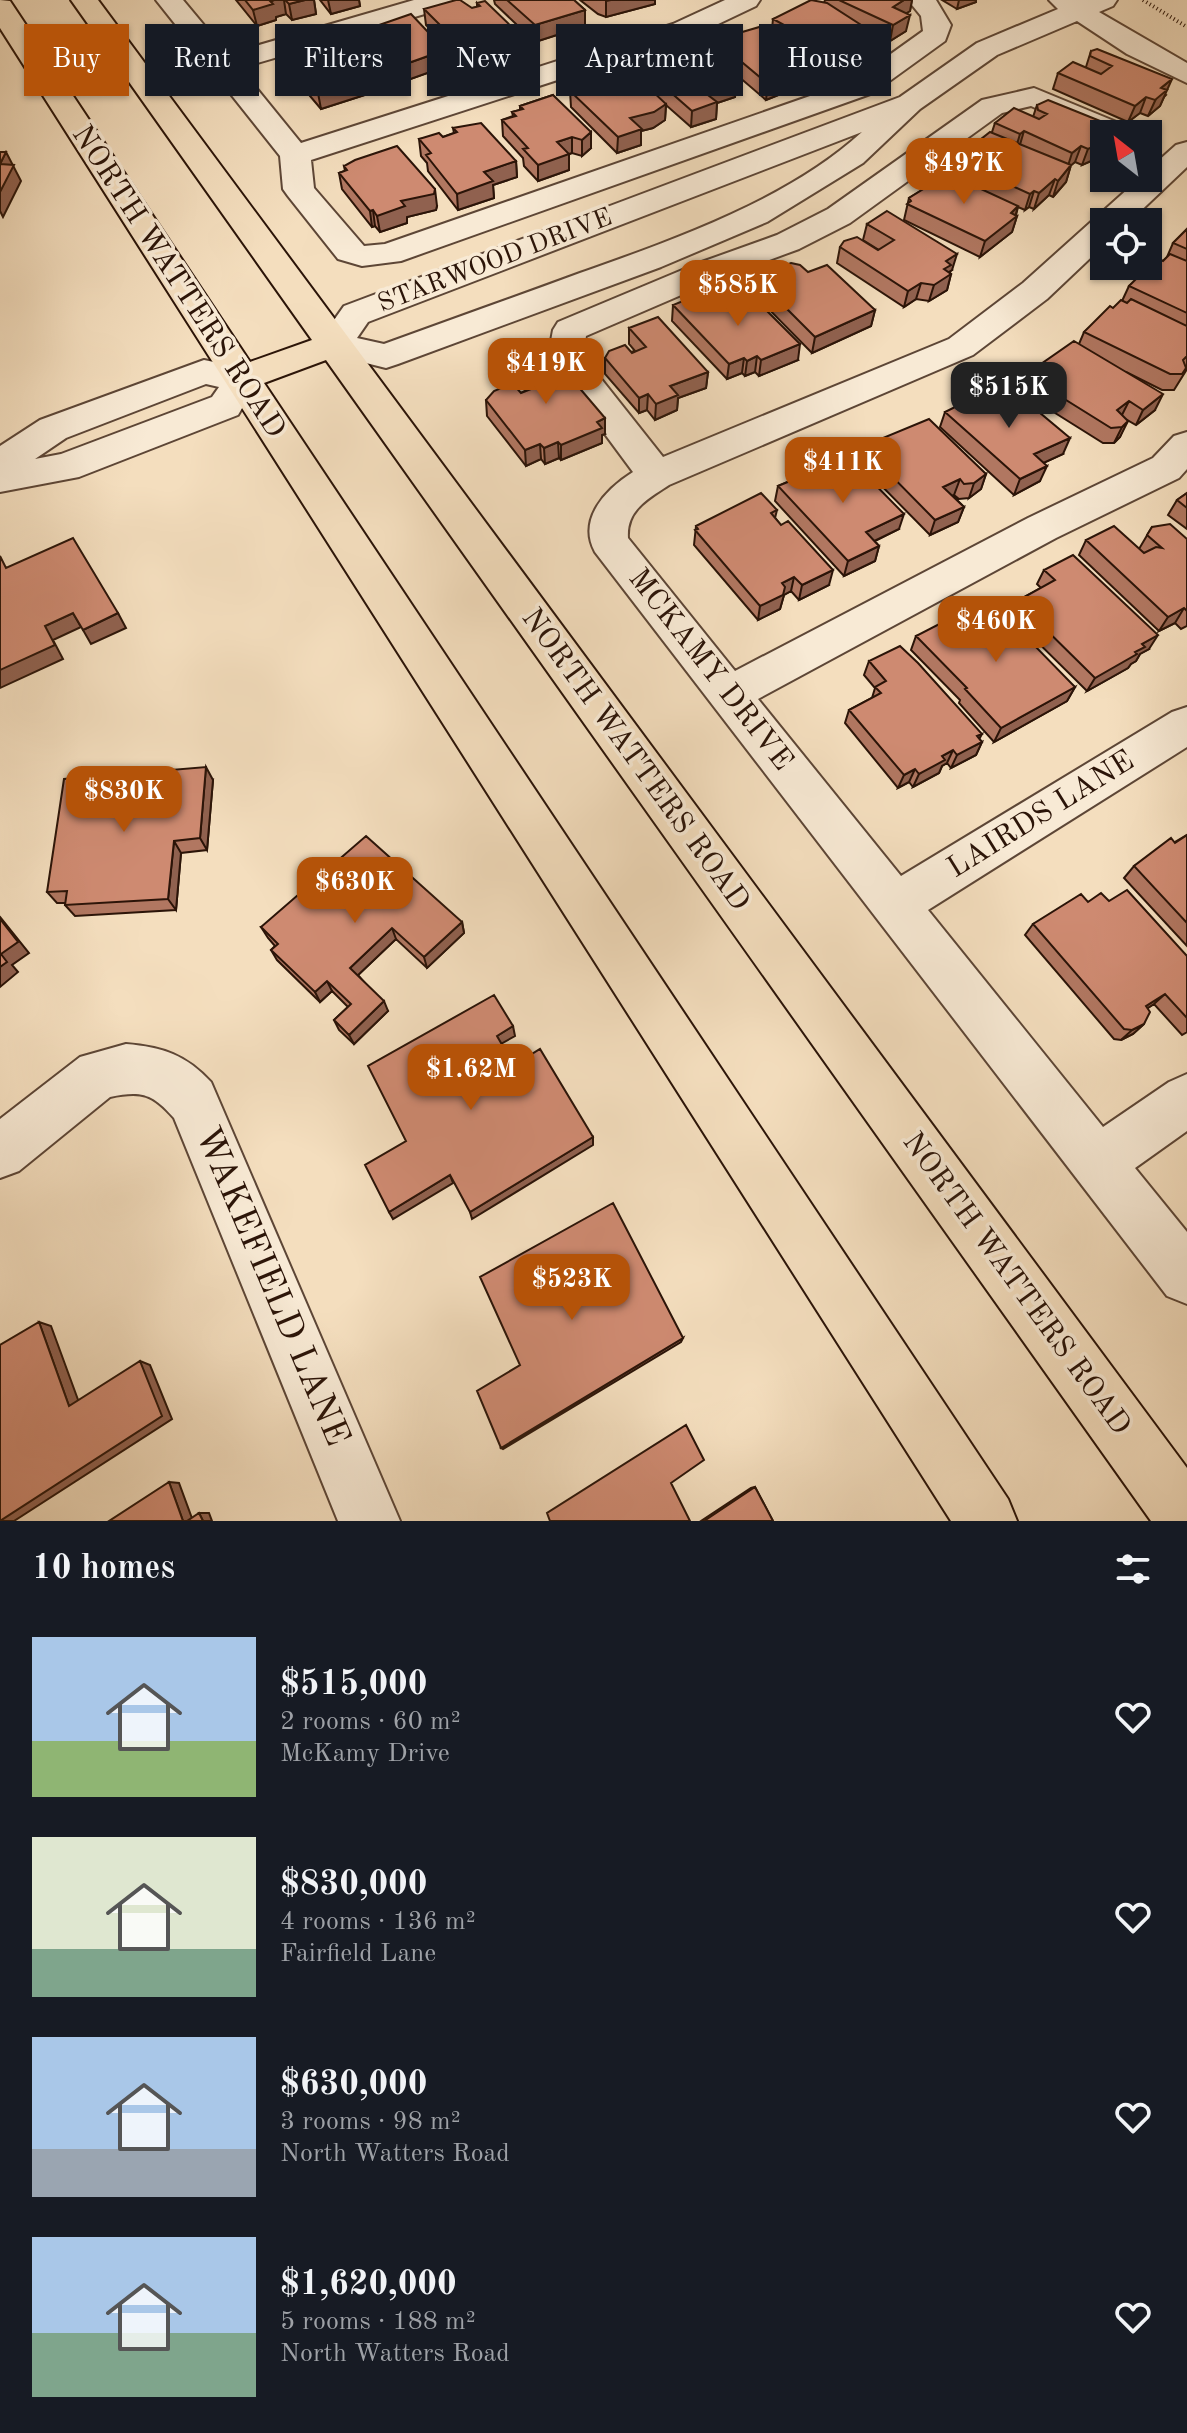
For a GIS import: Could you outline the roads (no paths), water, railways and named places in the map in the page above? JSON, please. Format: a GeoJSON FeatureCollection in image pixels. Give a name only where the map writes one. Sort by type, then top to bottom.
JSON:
{"type":"FeatureCollection","features":[{"type":"Feature","properties":{"kind":"main road","name":"NORTH WATTERS ROAD"},"geometry":{"type":"LineString","coordinates":[[84,0],[1187,1519]]}},
{"type":"Feature","properties":{"kind":"main road","name":"NORTH WATTERS ROAD"},"geometry":{"type":"LineString","coordinates":[[0,7],[986,1521]]}},
{"type":"Feature","properties":{"kind":"main road"},"geometry":{"type":"LineString","coordinates":[[241,379],[334,344]]}},
{"type":"Feature","properties":{"kind":"street"},"geometry":{"type":"LineString","coordinates":[[169,0],[188,24]]}},
{"type":"Feature","properties":{"kind":"street"},"geometry":{"type":"LineString","coordinates":[[259,54],[443,0]]}},
{"type":"Feature","properties":{"kind":"street"},"geometry":{"type":"LineString","coordinates":[[295,155],[683,30],[747,0]]}},
{"type":"Feature","properties":{"kind":"street"},"geometry":{"type":"LineString","coordinates":[[246,96],[295,155],[299,189],[350,252],[362,256],[389,254],[863,87],[935,35],[939,29],[938,20],[921,0]]}},
{"type":"Feature","properties":{"kind":"street","name":"STARWOOD DRIVE"},"geometry":{"type":"LineString","coordinates":[[910,103],[356,314],[334,344],[386,356],[649,260],[756,215],[852,157],[910,103],[987,49],[1087,2]]}},
{"type":"Feature","properties":{"kind":"street"},"geometry":{"type":"LineString","coordinates":[[1087,2],[1169,39],[1187,54]]}},
{"type":"Feature","properties":{"kind":"street"},"geometry":{"type":"LineString","coordinates":[[1087,2],[1137,48],[1187,74]]}},
{"type":"Feature","properties":{"kind":"street"},"geometry":{"type":"LineString","coordinates":[[656,475],[565,357],[570,330],[711,270],[788,242],[839,216],[992,106],[1034,97],[1090,121]]}},
{"type":"Feature","properties":{"kind":"street"},"geometry":{"type":"LineString","coordinates":[[1133,208],[1163,190],[1183,155],[1162,150]]}},
{"type":"Feature","properties":{"kind":"street","name":"MCKAMY DRIVE"},"geometry":{"type":"LineString","coordinates":[[1090,240],[1035,291],[961,347],[656,475],[621,499],[611,512],[606,527],[609,542],[1187,1276]]}},
{"type":"Feature","properties":{"kind":"street"},"geometry":{"type":"LineString","coordinates":[[0,464],[53,429],[204,372],[241,379],[225,406],[66,467],[0,478]]}},
{"type":"Feature","properties":{"kind":"street"},"geometry":{"type":"LineString","coordinates":[[729,694],[1042,528],[1166,468],[1187,445]]}},
{"type":"Feature","properties":{"kind":"street","name":"LAIRDS LANE"},"geometry":{"type":"LineString","coordinates":[[895,905],[1187,725]]}},
{"type":"Feature","properties":{"kind":"street","name":"WAKEFIELD LANE"},"geometry":{"type":"LineString","coordinates":[[0,1152],[98,1075],[126,1069],[153,1071],[175,1081],[193,1100],[369,1521]]}},
{"type":"Feature","properties":{"kind":"street"},"geometry":{"type":"LineString","coordinates":[[1098,1162],[1187,1100]]}}]}
